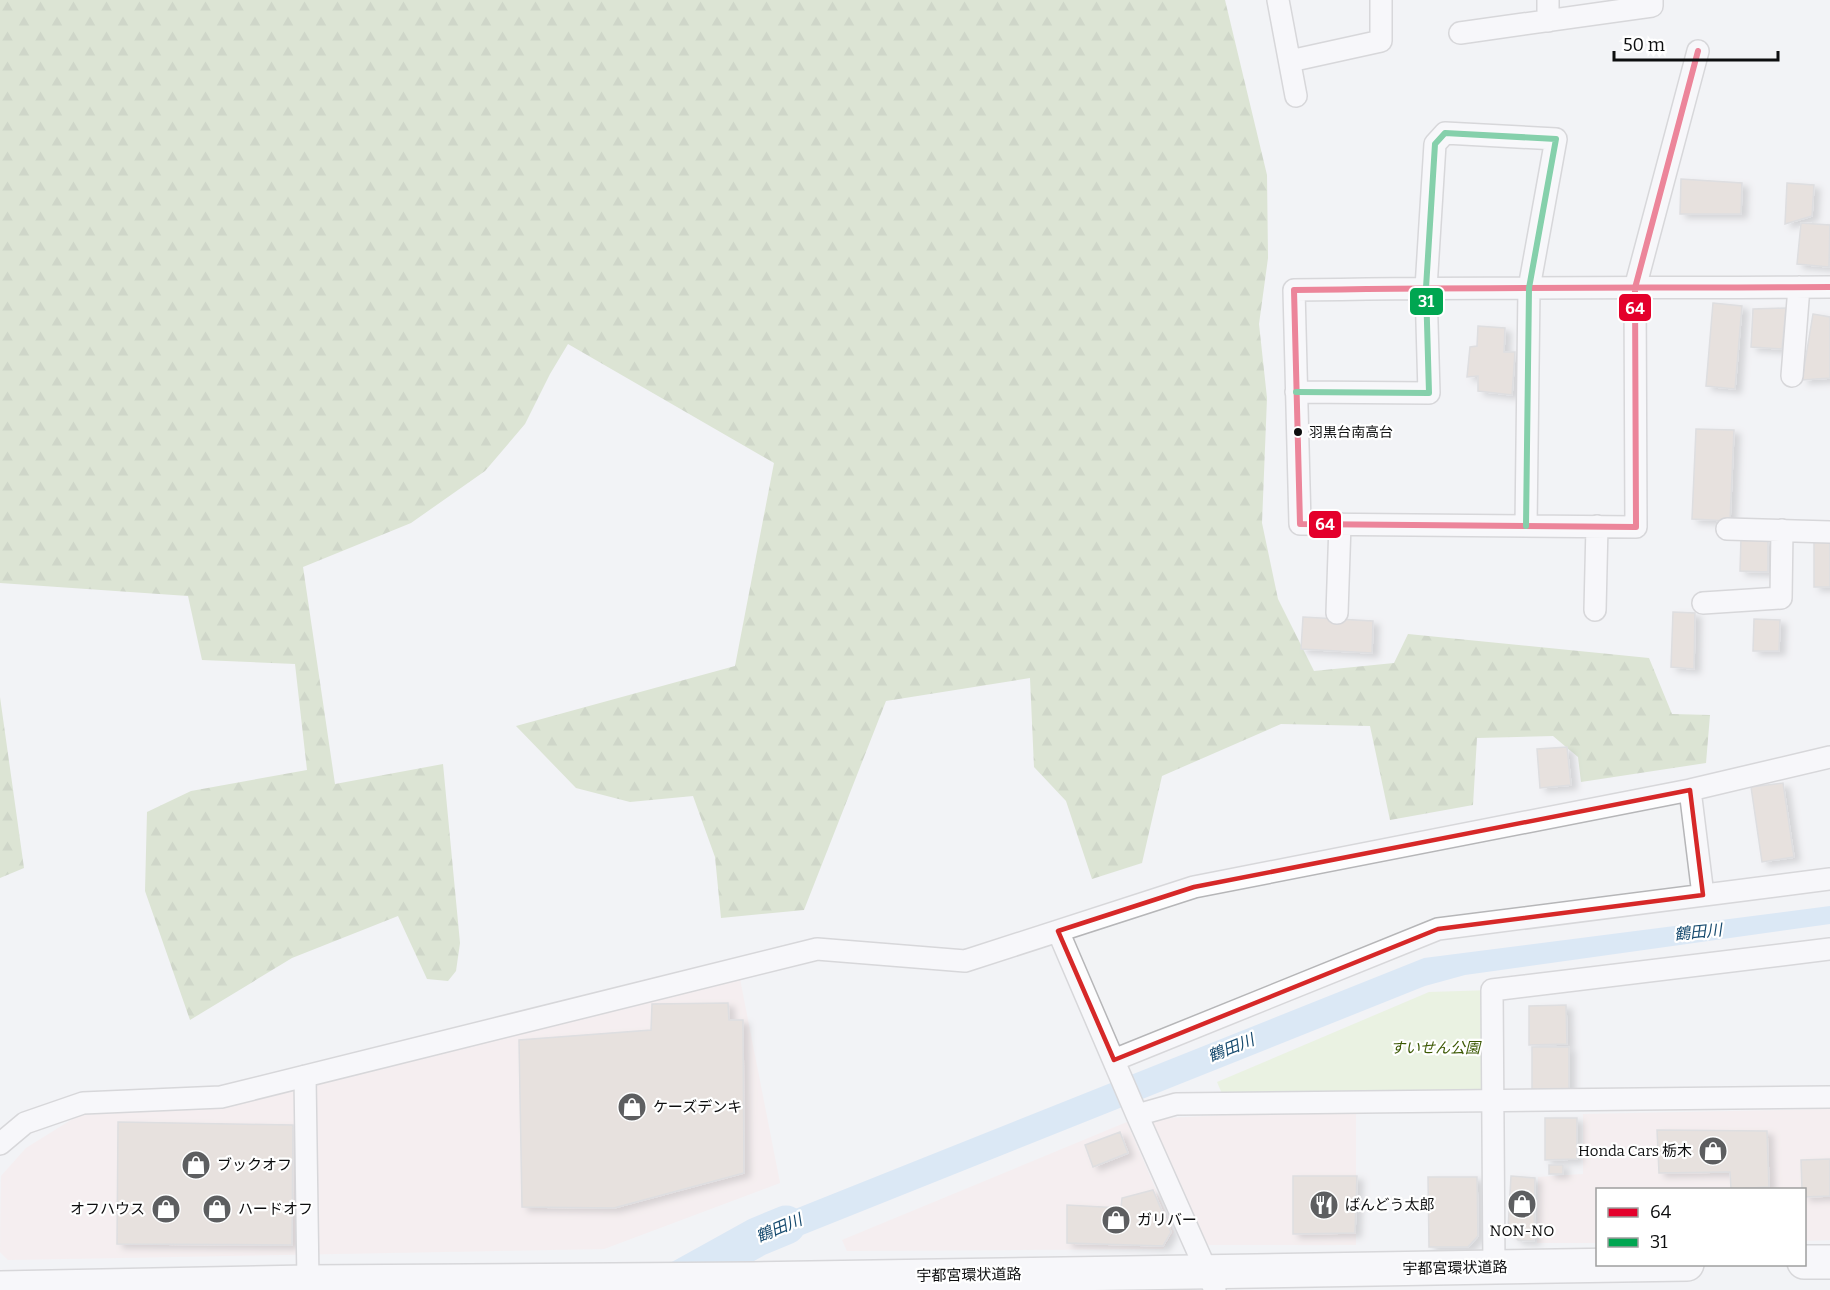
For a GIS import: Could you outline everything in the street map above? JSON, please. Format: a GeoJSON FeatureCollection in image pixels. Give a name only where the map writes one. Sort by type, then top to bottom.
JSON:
{"type":"FeatureCollection","features":[{"type":"Feature","properties":{"kind":"main road"},"geometry":{"type":"LineString","coordinates":[[1806,1263],[1830,1262]]}},
{"type":"Feature","properties":{"kind":"main road","name":"宇都宮環状道路"},"geometry":{"type":"LineString","coordinates":[[0,1288],[609,1279],[1211,1281],[1494,1268],[1596,1266]]}},
{"type":"Feature","properties":{"kind":"street"},"geometry":{"type":"LineString","coordinates":[[1278,0],[1296,96]]}},
{"type":"Feature","properties":{"kind":"street"},"geometry":{"type":"LineString","coordinates":[[1290,61],[1381,41],[1381,0]]}},
{"type":"Feature","properties":{"kind":"street"},"geometry":{"type":"LineString","coordinates":[[1460,33],[1548,10],[1652,6],[1652,0]]}},
{"type":"Feature","properties":{"kind":"street"},"geometry":{"type":"LineString","coordinates":[[1698,51],[1635,288],[1636,527],[1300,524],[1294,290],[1426,288],[1635,288],[1830,287]]}},
{"type":"Feature","properties":{"kind":"street"},"geometry":{"type":"LineString","coordinates":[[1296,392],[1429,393],[1426,288],[1436,144],[1445,133],[1556,139],[1530,288],[1526,526]]}},
{"type":"Feature","properties":{"kind":"street"},"geometry":{"type":"LineString","coordinates":[[1792,376],[1799,287]]}},
{"type":"Feature","properties":{"kind":"street"},"geometry":{"type":"LineString","coordinates":[[1337,613],[1340,524]]}},
{"type":"Feature","properties":{"kind":"street"},"geometry":{"type":"LineString","coordinates":[[1595,610],[1597,526]]}},
{"type":"Feature","properties":{"kind":"street"},"geometry":{"type":"LineString","coordinates":[[1727,529],[1830,532]]}},
{"type":"Feature","properties":{"kind":"street"},"geometry":{"type":"LineString","coordinates":[[1703,603],[1780,598],[1782,530]]}},
{"type":"Feature","properties":{"kind":"street"},"geometry":{"type":"LineString","coordinates":[[0,1144],[25,1123],[83,1103],[221,1097],[817,949],[965,961],[1194,886],[1690,790],[1830,757]]}},
{"type":"Feature","properties":{"kind":"street"},"geometry":{"type":"LineString","coordinates":[[1690,790],[1703,895]]}},
{"type":"Feature","properties":{"kind":"street"},"geometry":{"type":"LineString","coordinates":[[1113,1060],[1438,929],[1830,879]]}},
{"type":"Feature","properties":{"kind":"street"},"geometry":{"type":"LineString","coordinates":[[1058,932],[1211,1281]]}},
{"type":"Feature","properties":{"kind":"street"},"geometry":{"type":"LineString","coordinates":[[1494,1268],[1492,990],[1830,949]]}},
{"type":"Feature","properties":{"kind":"street"},"geometry":{"type":"LineString","coordinates":[[305,1076],[308,1282]]}},
{"type":"Feature","properties":{"kind":"street"},"geometry":{"type":"LineString","coordinates":[[1137,1115],[1176,1104],[1830,1097]]}},
{"type":"Feature","properties":{"kind":"highlighted area"},"geometry":{"type":"Polygon","coordinates":[[[1690,790],[1703,895],[1438,929],[1114,1060],[1058,931],[1194,887],[1690,790]]]}},
{"type":"Feature","properties":{"kind":"shaded area"},"geometry":{"type":"Polygon","coordinates":[[[740,979],[780,1183],[604,1249],[8,1260],[0,1252],[1,1176],[26,1148],[79,1115],[223,1108],[740,979]]]}},
{"type":"Feature","properties":{"kind":"shaded area"},"geometry":{"type":"Polygon","coordinates":[[[1356,1109],[1356,1245],[1203,1245],[1145,1119],[1356,1109]]]}},
{"type":"Feature","properties":{"kind":"shaded area"},"geometry":{"type":"Polygon","coordinates":[[[1830,1109],[1830,1240],[1806,1241],[1806,1188],[1596,1188],[1596,1243],[1537,1243],[1538,1177],[1583,1174],[1583,1114],[1830,1109]]]}},
{"type":"Feature","properties":{"kind":"shaded area"},"geometry":{"type":"Polygon","coordinates":[[[1127,1122],[1174,1232],[1163,1249],[847,1251],[842,1240],[1127,1122]]]}},
{"type":"Feature","properties":{"kind":"green space"},"geometry":{"type":"Polygon","coordinates":[[[0,0],[1225,0],[1267,175],[1268,258],[1259,324],[1267,398],[1262,523],[1278,599],[1314,671],[1394,663],[1408,634],[1649,658],[1672,714],[1710,715],[1706,763],[1581,782],[1578,757],[1553,736],[1477,738],[1473,805],[1390,820],[1370,726],[1281,724],[1162,776],[1142,863],[1092,879],[1066,801],[1034,767],[1030,678],[886,701],[804,910],[721,918],[715,857],[693,796],[630,802],[576,788],[516,726],[735,666],[774,463],[568,344],[525,424],[485,471],[411,523],[303,567],[335,784],[443,764],[460,943],[456,971],[448,981],[427,979],[398,916],[292,958],[190,1020],[145,891],[147,812],[191,791],[307,770],[295,664],[202,660],[188,596],[0,583],[0,0]]]}},
{"type":"Feature","properties":{"kind":"green space"},"geometry":{"type":"Polygon","coordinates":[[[0,697],[24,868],[0,878],[0,697]]]}},
{"type":"Feature","properties":{"kind":"green space","name":"すいせん公園"},"geometry":{"type":"Polygon","coordinates":[[[1492,990],[1492,1100],[1226,1103],[1217,1082],[1429,992],[1492,990]]]}},
{"type":"Feature","properties":{"kind":"water"},"geometry":{"type":"Polygon","coordinates":[[[1830,906],[1830,924],[1465,975],[1425,986],[770,1248],[723,1246],[775,1217],[1424,958],[1830,906]]]}},
{"type":"Feature","properties":{"kind":"building"},"geometry":{"type":"Polygon","coordinates":[[[1681,179],[1742,183],[1741,214],[1680,214],[1681,179]]]}},
{"type":"Feature","properties":{"kind":"building"},"geometry":{"type":"Polygon","coordinates":[[[1787,183],[1814,185],[1812,216],[1785,224],[1787,183]]]}},
{"type":"Feature","properties":{"kind":"building"},"geometry":{"type":"Polygon","coordinates":[[[1801,223],[1830,225],[1829,267],[1797,264],[1801,223]]]}},
{"type":"Feature","properties":{"kind":"building"},"geometry":{"type":"Polygon","coordinates":[[[1713,303],[1742,306],[1735,389],[1706,386],[1713,303]]]}},
{"type":"Feature","properties":{"kind":"building"},"geometry":{"type":"Polygon","coordinates":[[[1786,308],[1782,349],[1751,347],[1753,309],[1786,308]]]}},
{"type":"Feature","properties":{"kind":"building"},"geometry":{"type":"Polygon","coordinates":[[[1813,314],[1830,317],[1830,378],[1802,380],[1813,314]]]}},
{"type":"Feature","properties":{"kind":"building"},"geometry":{"type":"Polygon","coordinates":[[[1478,326],[1505,328],[1504,352],[1515,352],[1512,395],[1478,391],[1478,376],[1467,377],[1470,347],[1477,346],[1478,326]]]}},
{"type":"Feature","properties":{"kind":"building"},"geometry":{"type":"Polygon","coordinates":[[[1696,429],[1734,430],[1730,521],[1692,519],[1696,429]]]}},
{"type":"Feature","properties":{"kind":"building"},"geometry":{"type":"Polygon","coordinates":[[[1741,538],[1768,539],[1768,572],[1740,571],[1741,538]]]}},
{"type":"Feature","properties":{"kind":"building"},"geometry":{"type":"Polygon","coordinates":[[[1814,540],[1830,541],[1830,587],[1814,587],[1814,540]]]}},
{"type":"Feature","properties":{"kind":"building"},"geometry":{"type":"Polygon","coordinates":[[[1673,612],[1695,613],[1694,669],[1671,667],[1673,612]]]}},
{"type":"Feature","properties":{"kind":"building"},"geometry":{"type":"Polygon","coordinates":[[[1303,617],[1373,621],[1372,653],[1301,649],[1303,617]]]}},
{"type":"Feature","properties":{"kind":"building"},"geometry":{"type":"Polygon","coordinates":[[[1754,619],[1780,620],[1779,651],[1753,651],[1754,619]]]}},
{"type":"Feature","properties":{"kind":"building"},"geometry":{"type":"Polygon","coordinates":[[[1567,747],[1571,785],[1540,788],[1537,749],[1567,747]]]}},
{"type":"Feature","properties":{"kind":"building"},"geometry":{"type":"Polygon","coordinates":[[[1783,783],[1794,857],[1762,862],[1751,787],[1783,783]]]}},
{"type":"Feature","properties":{"kind":"building","name":"ケーズデンキ"},"geometry":{"type":"Polygon","coordinates":[[[728,1003],[729,1020],[743,1020],[744,1173],[614,1208],[522,1207],[519,1040],[651,1030],[652,1004],[728,1003]]]}},
{"type":"Feature","properties":{"kind":"building"},"geometry":{"type":"Polygon","coordinates":[[[1566,1005],[1567,1044],[1529,1045],[1529,1006],[1566,1005]]]}},
{"type":"Feature","properties":{"kind":"building"},"geometry":{"type":"Polygon","coordinates":[[[1532,1047],[1569,1047],[1569,1090],[1532,1090],[1532,1047]]]}},
{"type":"Feature","properties":{"kind":"building"},"geometry":{"type":"Polygon","coordinates":[[[1545,1118],[1577,1118],[1577,1159],[1545,1160],[1545,1118]]]}},
{"type":"Feature","properties":{"kind":"building"},"geometry":{"type":"Polygon","coordinates":[[[118,1122],[293,1125],[292,1245],[117,1244],[118,1122]]]}},
{"type":"Feature","properties":{"kind":"building","name":"Honda Cars 栃木"},"geometry":{"type":"Polygon","coordinates":[[[1657,1130],[1767,1131],[1769,1187],[1731,1188],[1730,1172],[1659,1173],[1657,1130]]]}},
{"type":"Feature","properties":{"kind":"building"},"geometry":{"type":"Polygon","coordinates":[[[1120,1132],[1128,1153],[1093,1167],[1085,1145],[1120,1132]]]}},
{"type":"Feature","properties":{"kind":"building"},"geometry":{"type":"Polygon","coordinates":[[[1830,1159],[1830,1196],[1806,1197],[1806,1188],[1802,1188],[1801,1160],[1830,1159]]]}},
{"type":"Feature","properties":{"kind":"building"},"geometry":{"type":"Polygon","coordinates":[[[1549,1165],[1563,1165],[1563,1174],[1549,1174],[1549,1165]]]}},
{"type":"Feature","properties":{"kind":"building","name":"ばんどう太郎"},"geometry":{"type":"Polygon","coordinates":[[[1293,1176],[1357,1176],[1355,1233],[1293,1234],[1293,1176]]]}},
{"type":"Feature","properties":{"kind":"building","name":"NON-NO"},"geometry":{"type":"Polygon","coordinates":[[[1511,1176],[1535,1178],[1534,1241],[1518,1240],[1508,1229],[1511,1176]]]}},
{"type":"Feature","properties":{"kind":"building"},"geometry":{"type":"Polygon","coordinates":[[[1428,1177],[1477,1177],[1478,1236],[1468,1247],[1429,1247],[1428,1177]]]}},
{"type":"Feature","properties":{"kind":"building","name":"ガリバー"},"geometry":{"type":"Polygon","coordinates":[[[1153,1190],[1171,1232],[1163,1246],[1067,1243],[1067,1205],[1121,1208],[1122,1198],[1153,1190]]]}},
{"type":"Feature","properties":{"kind":"waterway","name":"鶴田川"},"geometry":{"type":"LineString","coordinates":[[665,1288],[757,1237],[786,1225]]}},
{"type":"Feature","properties":{"kind":"transit line","name":"64"},"geometry":{"type":"LineString","coordinates":[[1698,51],[1635,288],[1636,527],[1300,524],[1294,290],[1495,288],[1629,288],[1696,287],[1830,287]]}},
{"type":"Feature","properties":{"kind":"transit line","name":"31"},"geometry":{"type":"LineString","coordinates":[[1296,392],[1429,393],[1426,288],[1435,144],[1445,133],[1556,139],[1529,288],[1526,526]]}},
{"type":"Feature","properties":{"kind":"place","name":"羽黒台南高台"},"geometry":{"type":"Point","coordinates":[1298,432]}},
{"type":"Feature","properties":{"kind":"place","name":"ケーズデンキ"},"geometry":{"type":"Point","coordinates":[632,1107]}},
{"type":"Feature","properties":{"kind":"place","name":"Honda Cars 栃木"},"geometry":{"type":"Point","coordinates":[1713,1151]}},
{"type":"Feature","properties":{"kind":"place","name":"ブックオフ"},"geometry":{"type":"Point","coordinates":[196,1165]}},
{"type":"Feature","properties":{"kind":"place","name":"NON-NO"},"geometry":{"type":"Point","coordinates":[1522,1204]}},
{"type":"Feature","properties":{"kind":"place","name":"ばんどう太郎"},"geometry":{"type":"Point","coordinates":[1324,1205]}},
{"type":"Feature","properties":{"kind":"place","name":"オフハウス"},"geometry":{"type":"Point","coordinates":[166,1209]}},
{"type":"Feature","properties":{"kind":"place","name":"ハードオフ"},"geometry":{"type":"Point","coordinates":[217,1209]}},
{"type":"Feature","properties":{"kind":"place","name":"ガリバー"},"geometry":{"type":"Point","coordinates":[1116,1220]}}]}
